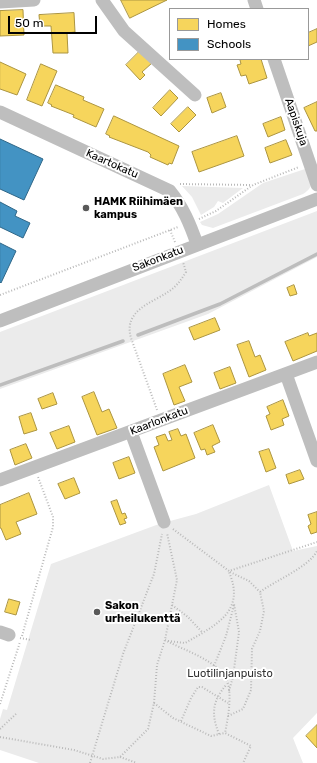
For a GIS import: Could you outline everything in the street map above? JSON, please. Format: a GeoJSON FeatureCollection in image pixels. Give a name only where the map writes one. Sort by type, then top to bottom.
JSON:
{"type":"FeatureCollection","features":[{"type":"Feature","properties":{"kind":"street"},"geometry":{"type":"LineString","coordinates":[[0,2],[34,0]]}},
{"type":"Feature","properties":{"kind":"street"},"geometry":{"type":"LineString","coordinates":[[102,0],[124,31],[194,94]]}},
{"type":"Feature","properties":{"kind":"street","name":"Aapiskuja"},"geometry":{"type":"LineString","coordinates":[[274,60],[317,185]]}},
{"type":"Feature","properties":{"kind":"street","name":"Kaartokatu"},"geometry":{"type":"LineString","coordinates":[[0,112],[170,191],[180,204],[190,223],[197,244]]}},
{"type":"Feature","properties":{"kind":"street","name":"Sakonkatu"},"geometry":{"type":"LineString","coordinates":[[0,321],[317,199]]}},
{"type":"Feature","properties":{"kind":"street","name":"Kaarlonkatu"},"geometry":{"type":"LineString","coordinates":[[0,480],[317,362]]}},
{"type":"Feature","properties":{"kind":"street"},"geometry":{"type":"LineString","coordinates":[[286,374],[317,461]]}},
{"type":"Feature","properties":{"kind":"street"},"geometry":{"type":"LineString","coordinates":[[131,432],[164,522]]}},
{"type":"Feature","properties":{"kind":"path"},"geometry":{"type":"LineString","coordinates":[[0,295],[190,223],[216,211],[253,185],[310,163]]}},
{"type":"Feature","properties":{"kind":"path"},"geometry":{"type":"LineString","coordinates":[[177,184],[253,185]]}},
{"type":"Feature","properties":{"kind":"path"},"geometry":{"type":"LineString","coordinates":[[160,421],[131,338],[130,326],[137,312],[144,305],[166,294],[181,281],[186,272],[184,265]]}},
{"type":"Feature","properties":{"kind":"path"},"geometry":{"type":"LineString","coordinates":[[0,704],[10,635],[53,527],[53,517],[34,468]]}},
{"type":"Feature","properties":{"kind":"path"},"geometry":{"type":"LineString","coordinates":[[164,522],[229,571],[250,581],[260,592],[264,611],[260,631],[252,649],[251,690],[243,709],[228,716]]}},
{"type":"Feature","properties":{"kind":"path"},"geometry":{"type":"LineString","coordinates":[[120,757],[148,729],[154,703],[157,665],[165,640],[177,580],[164,522]]}},
{"type":"Feature","properties":{"kind":"path"},"geometry":{"type":"LineString","coordinates":[[90,763],[123,654],[154,574],[164,522]]}},
{"type":"Feature","properties":{"kind":"path"},"geometry":{"type":"LineString","coordinates":[[229,571],[317,542]]}},
{"type":"Feature","properties":{"kind":"path"},"geometry":{"type":"LineString","coordinates":[[260,592],[276,580],[296,570],[314,557],[317,551]]}},
{"type":"Feature","properties":{"kind":"path"},"geometry":{"type":"LineString","coordinates":[[225,733],[228,716],[229,691],[233,677],[239,632],[234,604],[234,584],[229,571]]}},
{"type":"Feature","properties":{"kind":"path"},"geometry":{"type":"LineString","coordinates":[[165,640],[185,643],[223,618],[234,604]]}},
{"type":"Feature","properties":{"kind":"path"},"geometry":{"type":"LineString","coordinates":[[214,666],[226,636],[234,604]]}},
{"type":"Feature","properties":{"kind":"path"},"geometry":{"type":"LineString","coordinates":[[172,605],[188,617],[202,633]]}},
{"type":"Feature","properties":{"kind":"path"},"geometry":{"type":"LineString","coordinates":[[10,635],[31,640]]}},
{"type":"Feature","properties":{"kind":"path"},"geometry":{"type":"LineString","coordinates":[[165,640],[214,666],[224,676],[229,691]]}},
{"type":"Feature","properties":{"kind":"path"},"geometry":{"type":"LineString","coordinates":[[219,734],[214,721],[217,696],[227,684]]}},
{"type":"Feature","properties":{"kind":"path"},"geometry":{"type":"LineString","coordinates":[[181,721],[191,698],[198,687],[202,687],[229,703]]}},
{"type":"Feature","properties":{"kind":"path"},"geometry":{"type":"LineString","coordinates":[[154,703],[173,718],[211,736],[225,733],[250,746],[243,763]]}},
{"type":"Feature","properties":{"kind":"path"},"geometry":{"type":"LineString","coordinates":[[0,729],[17,713]]}},
{"type":"Feature","properties":{"kind":"path"},"geometry":{"type":"LineString","coordinates":[[0,737],[74,750],[103,759],[120,757],[137,763]]}},
{"type":"Feature","properties":{"kind":"green space"},"geometry":{"type":"Polygon","coordinates":[[[308,168],[311,186],[303,194],[213,228],[202,225],[200,222],[218,214],[263,183],[308,168]]]}},
{"type":"Feature","properties":{"kind":"green space"},"geometry":{"type":"Polygon","coordinates":[[[182,186],[243,188],[223,203],[218,201],[214,207],[201,215],[192,197],[182,186]]]}},
{"type":"Feature","properties":{"kind":"green space"},"geometry":{"type":"Polygon","coordinates":[[[317,211],[317,257],[208,314],[0,389],[0,332],[317,211]]]}},
{"type":"Feature","properties":{"kind":"green space","name":"Luotilinjanpuisto"},"geometry":{"type":"Polygon","coordinates":[[[269,485],[293,551],[317,546],[317,713],[293,738],[303,763],[39,763],[0,750],[0,719],[3,709],[7,710],[51,564],[159,524],[196,514],[269,485]]]}},
{"type":"Feature","properties":{"kind":"building: Homes"},"geometry":{"type":"Polygon","coordinates":[[[121,0],[167,0],[130,18],[121,0]]]}},
{"type":"Feature","properties":{"kind":"building: Homes"},"geometry":{"type":"Polygon","coordinates":[[[23,10],[24,35],[0,36],[0,11],[23,10]]]}},
{"type":"Feature","properties":{"kind":"building: Homes"},"geometry":{"type":"Polygon","coordinates":[[[74,13],[75,32],[67,33],[68,53],[53,53],[51,26],[40,26],[39,15],[74,13]]]}},
{"type":"Feature","properties":{"kind":"building: Homes"},"geometry":{"type":"Polygon","coordinates":[[[317,29],[317,42],[309,46],[309,33],[317,29]]]}},
{"type":"Feature","properties":{"kind":"building: Homes"},"geometry":{"type":"Polygon","coordinates":[[[141,50],[152,63],[142,72],[145,75],[140,80],[126,65],[141,50]]]}},
{"type":"Feature","properties":{"kind":"building: Homes"},"geometry":{"type":"Polygon","coordinates":[[[240,60],[261,60],[267,78],[249,84],[246,75],[241,76],[237,65],[241,64],[240,60]]]}},
{"type":"Feature","properties":{"kind":"building: Homes"},"geometry":{"type":"Polygon","coordinates":[[[0,62],[26,74],[17,95],[0,89],[0,62]]]}},
{"type":"Feature","properties":{"kind":"building: Homes"},"geometry":{"type":"Polygon","coordinates":[[[41,64],[57,71],[42,106],[27,100],[41,64]]]}},
{"type":"Feature","properties":{"kind":"building: Homes"},"geometry":{"type":"Polygon","coordinates":[[[56,85],[84,97],[83,100],[104,109],[96,127],[73,117],[74,115],[51,106],[52,105],[48,103],[56,85]]]}},
{"type":"Feature","properties":{"kind":"building: Homes"},"geometry":{"type":"Polygon","coordinates":[[[170,90],[178,98],[161,116],[153,108],[170,90]]]}},
{"type":"Feature","properties":{"kind":"building: Homes"},"geometry":{"type":"Polygon","coordinates":[[[221,93],[226,107],[212,113],[207,98],[221,93]]]}},
{"type":"Feature","properties":{"kind":"building: Homes"},"geometry":{"type":"Polygon","coordinates":[[[317,102],[317,131],[315,131],[304,108],[317,102]]]}},
{"type":"Feature","properties":{"kind":"building: Homes"},"geometry":{"type":"Polygon","coordinates":[[[188,107],[196,115],[179,132],[171,124],[188,107]]]}},
{"type":"Feature","properties":{"kind":"building: Homes"},"geometry":{"type":"Polygon","coordinates":[[[114,116],[179,146],[172,164],[169,163],[168,165],[150,157],[151,155],[148,152],[109,137],[110,136],[106,134],[114,116]]]}},
{"type":"Feature","properties":{"kind":"building: Homes"},"geometry":{"type":"Polygon","coordinates":[[[281,117],[285,130],[268,137],[263,124],[281,117]]]}},
{"type":"Feature","properties":{"kind":"building: Homes"},"geometry":{"type":"Polygon","coordinates":[[[237,136],[244,156],[199,172],[192,152],[237,136]]]}},
{"type":"Feature","properties":{"kind":"building: Homes"},"geometry":{"type":"Polygon","coordinates":[[[286,140],[292,155],[270,163],[265,148],[286,140]]]}},
{"type":"Feature","properties":{"kind":"building: Homes"},"geometry":{"type":"Polygon","coordinates":[[[294,285],[297,294],[290,296],[287,288],[294,285]]]}},
{"type":"Feature","properties":{"kind":"building: Homes"},"geometry":{"type":"Polygon","coordinates":[[[215,318],[220,330],[194,340],[189,328],[215,318]]]}},
{"type":"Feature","properties":{"kind":"building: Homes"},"geometry":{"type":"Polygon","coordinates":[[[308,333],[309,336],[317,333],[317,351],[293,361],[285,342],[308,333]]]}},
{"type":"Feature","properties":{"kind":"building: Homes"},"geometry":{"type":"Polygon","coordinates":[[[249,341],[255,357],[260,355],[266,370],[249,377],[237,345],[249,341]]]}},
{"type":"Feature","properties":{"kind":"building: Homes"},"geometry":{"type":"Polygon","coordinates":[[[185,365],[192,382],[179,387],[185,401],[174,405],[163,374],[185,365]]]}},
{"type":"Feature","properties":{"kind":"building: Homes"},"geometry":{"type":"Polygon","coordinates":[[[230,367],[236,383],[220,389],[214,373],[230,367]]]}},
{"type":"Feature","properties":{"kind":"building: Homes"},"geometry":{"type":"Polygon","coordinates":[[[94,392],[102,412],[109,409],[117,428],[97,435],[82,397],[94,392]]]}},
{"type":"Feature","properties":{"kind":"building: Homes"},"geometry":{"type":"Polygon","coordinates":[[[53,393],[57,404],[42,409],[38,399],[53,393]]]}},
{"type":"Feature","properties":{"kind":"building: Homes"},"geometry":{"type":"Polygon","coordinates":[[[283,400],[289,416],[282,419],[284,425],[271,430],[266,416],[270,414],[267,407],[283,400]]]}},
{"type":"Feature","properties":{"kind":"building: Homes"},"geometry":{"type":"Polygon","coordinates":[[[31,413],[37,430],[24,434],[19,417],[31,413]]]}},
{"type":"Feature","properties":{"kind":"building: Homes"},"geometry":{"type":"Polygon","coordinates":[[[213,425],[220,442],[212,446],[215,452],[207,455],[205,449],[201,450],[194,433],[213,425]]]}},
{"type":"Feature","properties":{"kind":"building: Homes"},"geometry":{"type":"Polygon","coordinates":[[[69,426],[75,442],[57,449],[50,433],[69,426]]]}},
{"type":"Feature","properties":{"kind":"building: Homes"},"geometry":{"type":"Polygon","coordinates":[[[178,429],[181,436],[186,434],[195,458],[163,471],[154,447],[159,445],[156,437],[165,434],[168,441],[172,440],[169,432],[178,429]]]}},
{"type":"Feature","properties":{"kind":"building: Homes"},"geometry":{"type":"Polygon","coordinates":[[[26,444],[32,458],[15,465],[10,450],[26,444]]]}},
{"type":"Feature","properties":{"kind":"building: Homes"},"geometry":{"type":"Polygon","coordinates":[[[269,449],[276,468],[266,472],[259,452],[269,449]]]}},
{"type":"Feature","properties":{"kind":"building: Homes"},"geometry":{"type":"Polygon","coordinates":[[[129,457],[135,473],[119,479],[113,463],[129,457]]]}},
{"type":"Feature","properties":{"kind":"building: Homes"},"geometry":{"type":"Polygon","coordinates":[[[300,470],[304,479],[289,484],[286,475],[300,470]]]}},
{"type":"Feature","properties":{"kind":"building: Homes"},"geometry":{"type":"Polygon","coordinates":[[[74,478],[80,493],[65,499],[58,484],[74,478]]]}},
{"type":"Feature","properties":{"kind":"building: Homes"},"geometry":{"type":"Polygon","coordinates":[[[29,493],[37,514],[16,522],[21,534],[6,540],[0,528],[0,505],[29,493]]]}},
{"type":"Feature","properties":{"kind":"building: Homes"},"geometry":{"type":"Polygon","coordinates":[[[117,500],[122,514],[125,513],[127,518],[124,519],[126,523],[120,525],[111,502],[117,500]]]}},
{"type":"Feature","properties":{"kind":"building: Homes"},"geometry":{"type":"Polygon","coordinates":[[[317,512],[317,532],[311,534],[308,526],[311,524],[308,515],[317,512]]]}},
{"type":"Feature","properties":{"kind":"building: Homes"},"geometry":{"type":"Polygon","coordinates":[[[9,599],[20,602],[16,615],[5,612],[9,599]]]}},
{"type":"Feature","properties":{"kind":"building: Homes"},"geometry":{"type":"Polygon","coordinates":[[[317,725],[317,748],[306,736],[317,725]]]}},
{"type":"Feature","properties":{"kind":"building: Schools"},"geometry":{"type":"Polygon","coordinates":[[[0,139],[43,159],[24,200],[0,189],[0,139]]]}},
{"type":"Feature","properties":{"kind":"building: Schools"},"geometry":{"type":"Polygon","coordinates":[[[0,202],[17,211],[15,216],[30,223],[23,238],[0,227],[0,202]]]}},
{"type":"Feature","properties":{"kind":"building: Schools"},"geometry":{"type":"Polygon","coordinates":[[[0,243],[16,251],[1,283],[0,282],[0,243]]]}},
{"type":"Feature","properties":{"kind":"waterway"},"geometry":{"type":"LineString","coordinates":[[138,335],[220,304],[317,254]]}},
{"type":"Feature","properties":{"kind":"waterway"},"geometry":{"type":"LineString","coordinates":[[0,385],[123,341]]}},
{"type":"Feature","properties":{"kind":"place","name":"HAMK Riihimäen kampus"},"geometry":{"type":"Point","coordinates":[86,208]}},
{"type":"Feature","properties":{"kind":"place","name":"Sakon urheilukenttä"},"geometry":{"type":"Point","coordinates":[97,612]}}]}
